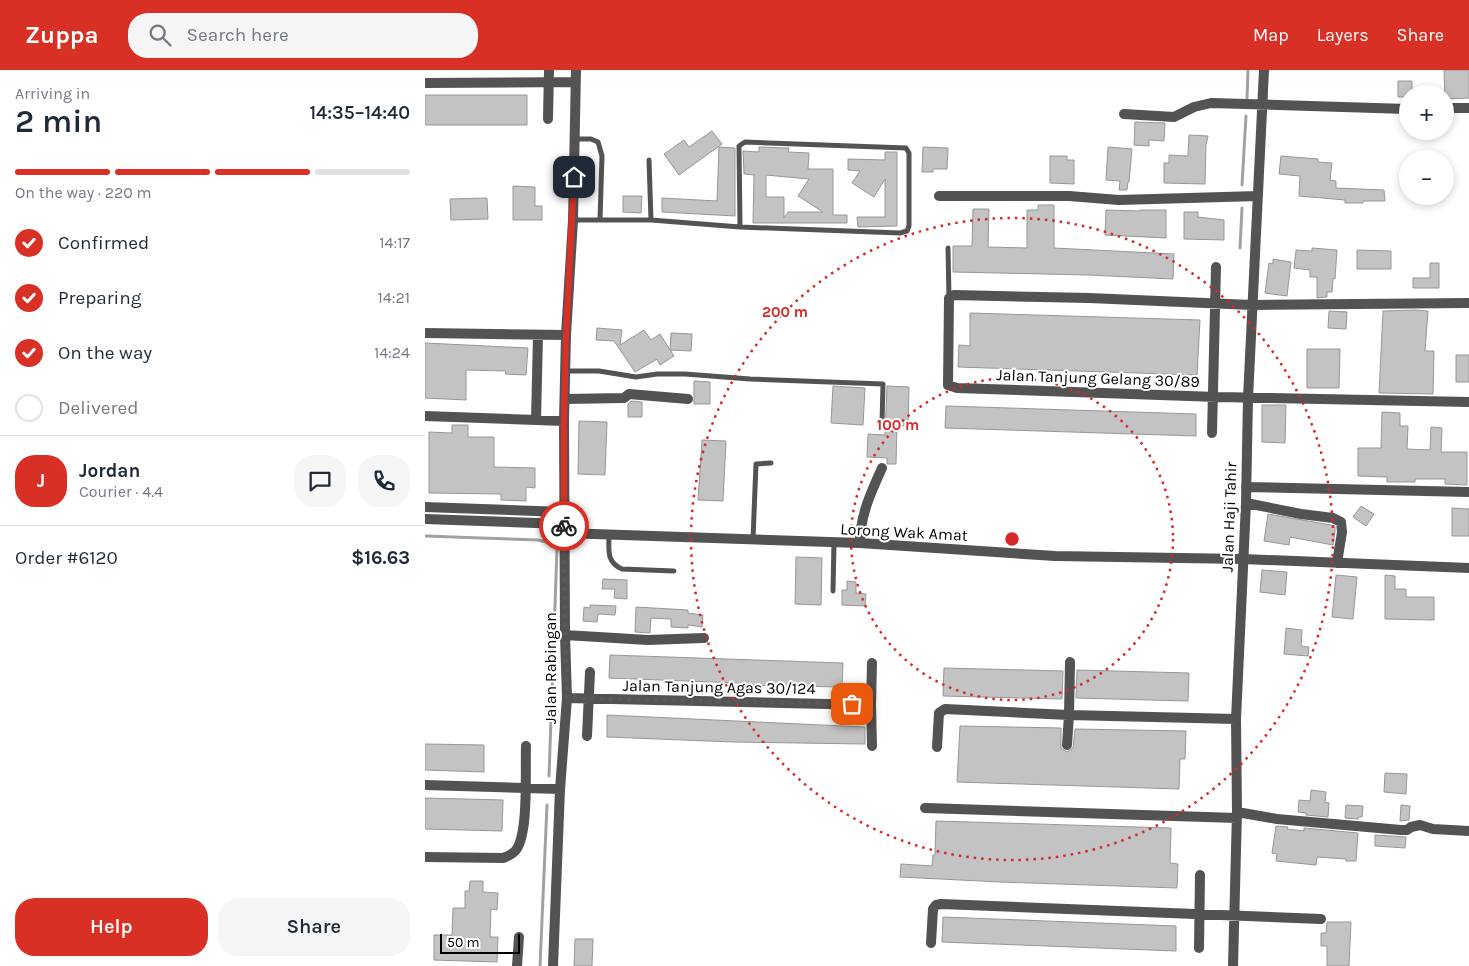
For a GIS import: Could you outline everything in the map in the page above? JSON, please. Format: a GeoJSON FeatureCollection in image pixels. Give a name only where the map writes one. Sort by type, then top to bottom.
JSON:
{"type":"FeatureCollection","features":[{"type":"Feature","properties":{"kind":"street"},"geometry":{"type":"LineString","coordinates":[[548,119],[549,70]]}},
{"type":"Feature","properties":{"kind":"street","name":"Jalan Rabingan"},"geometry":{"type":"LineString","coordinates":[[553,966],[560,789],[567,698],[564,421],[566,335],[573,220],[576,70]]}},
{"type":"Feature","properties":{"kind":"street","name":"Jalan Haji Tahir"},"geometry":{"type":"LineString","coordinates":[[1233,966],[1237,815],[1236,719],[1246,503],[1252,304],[1264,70]]}},
{"type":"Feature","properties":{"kind":"street"},"geometry":{"type":"LineString","coordinates":[[425,83],[575,82]]}},
{"type":"Feature","properties":{"kind":"street"},"geometry":{"type":"LineString","coordinates":[[1124,114],[1174,117],[1195,106],[1211,103],[1399,109]]}},
{"type":"Feature","properties":{"kind":"street"},"geometry":{"type":"LineString","coordinates":[[1454,108],[1469,108]]}},
{"type":"Feature","properties":{"kind":"street"},"geometry":{"type":"LineString","coordinates":[[939,196],[1069,196],[1119,200],[1258,196]]}},
{"type":"Feature","properties":{"kind":"street"},"geometry":{"type":"LineString","coordinates":[[1212,433],[1216,267]]}},
{"type":"Feature","properties":{"kind":"street"},"geometry":{"type":"LineString","coordinates":[[949,298],[954,295],[964,294],[1252,304],[1469,303]]}},
{"type":"Feature","properties":{"kind":"street","name":"Jalan Tanjung Gelang 30/89"},"geometry":{"type":"LineString","coordinates":[[949,298],[948,385],[957,388],[1248,398],[1469,402]]}},
{"type":"Feature","properties":{"kind":"street"},"geometry":{"type":"LineString","coordinates":[[425,333],[566,335]]}},
{"type":"Feature","properties":{"kind":"street"},"geometry":{"type":"LineString","coordinates":[[537,420],[538,335]]}},
{"type":"Feature","properties":{"kind":"street"},"geometry":{"type":"LineString","coordinates":[[565,400],[624,398],[629,394],[688,399]]}},
{"type":"Feature","properties":{"kind":"street"},"geometry":{"type":"LineString","coordinates":[[425,416],[564,421]]}},
{"type":"Feature","properties":{"kind":"street"},"geometry":{"type":"LineString","coordinates":[[860,543],[860,526],[871,490],[882,468]]}},
{"type":"Feature","properties":{"kind":"street"},"geometry":{"type":"LineString","coordinates":[[1246,487],[1469,492]]}},
{"type":"Feature","properties":{"kind":"street"},"geometry":{"type":"LineString","coordinates":[[1246,503],[1333,518],[1341,522],[1342,532],[1337,563]]}},
{"type":"Feature","properties":{"kind":"street"},"geometry":{"type":"LineString","coordinates":[[425,507],[564,512]]}},
{"type":"Feature","properties":{"kind":"street","name":"Lorong Wak Amat"},"geometry":{"type":"LineString","coordinates":[[425,519],[564,528],[609,534],[860,543],[1055,556],[1243,559],[1469,568]]}},
{"type":"Feature","properties":{"kind":"street"},"geometry":{"type":"LineString","coordinates":[[565,635],[648,640],[704,638]]}},
{"type":"Feature","properties":{"kind":"street"},"geometry":{"type":"LineString","coordinates":[[1067,745],[1070,662]]}},
{"type":"Feature","properties":{"kind":"street"},"geometry":{"type":"LineString","coordinates":[[872,663],[872,746]]}},
{"type":"Feature","properties":{"kind":"street"},"geometry":{"type":"LineString","coordinates":[[587,736],[590,672]]}},
{"type":"Feature","properties":{"kind":"street","name":"Jalan Tanjung Agas 30/124"},"geometry":{"type":"LineString","coordinates":[[567,698],[871,705]]}},
{"type":"Feature","properties":{"kind":"street"},"geometry":{"type":"LineString","coordinates":[[937,747],[939,713],[945,709],[1069,715],[1236,719]]}},
{"type":"Feature","properties":{"kind":"street"},"geometry":{"type":"LineString","coordinates":[[425,857],[503,858],[510,856],[519,845],[524,828],[526,746]]}},
{"type":"Feature","properties":{"kind":"street"},"geometry":{"type":"LineString","coordinates":[[425,785],[560,789]]}},
{"type":"Feature","properties":{"kind":"street"},"geometry":{"type":"LineString","coordinates":[[925,808],[1237,815],[1401,830],[1407,830],[1420,825],[1433,829],[1469,832]]}},
{"type":"Feature","properties":{"kind":"street"},"geometry":{"type":"LineString","coordinates":[[1199,948],[1200,875]]}},
{"type":"Feature","properties":{"kind":"street"},"geometry":{"type":"LineString","coordinates":[[931,943],[933,910],[936,905],[941,904],[1321,919]]}},
{"type":"Feature","properties":{"kind":"street"},"geometry":{"type":"LineString","coordinates":[[517,966],[519,937]]}},
{"type":"Feature","properties":{"kind":"lane"},"geometry":{"type":"LineString","coordinates":[[575,139],[591,139],[598,142],[602,156],[600,220]]}},
{"type":"Feature","properties":{"kind":"lane"},"geometry":{"type":"LineString","coordinates":[[573,220],[651,220],[740,227],[900,233],[907,231],[909,226],[909,153],[906,148],[745,142],[739,146],[740,227]]}},
{"type":"Feature","properties":{"kind":"lane"},"geometry":{"type":"LineString","coordinates":[[649,160],[651,220]]}},
{"type":"Feature","properties":{"kind":"lane"},"geometry":{"type":"LineString","coordinates":[[948,248],[949,298]]}},
{"type":"Feature","properties":{"kind":"lane"},"geometry":{"type":"LineString","coordinates":[[565,371],[599,371],[636,377],[657,374],[685,374],[750,379],[883,384],[882,423]]}},
{"type":"Feature","properties":{"kind":"lane"},"geometry":{"type":"LineString","coordinates":[[753,539],[756,464],[771,463]]}},
{"type":"Feature","properties":{"kind":"lane"},"geometry":{"type":"LineString","coordinates":[[609,534],[610,559],[614,566],[622,569],[675,571]]}},
{"type":"Feature","properties":{"kind":"lane"},"geometry":{"type":"LineString","coordinates":[[833,591],[834,543]]}},
{"type":"Feature","properties":{"kind":"building"},"geometry":{"type":"Polygon","coordinates":[[[1444,70],[1469,70],[1469,98],[1454,99],[1454,85],[1445,85],[1444,70]]]}},
{"type":"Feature","properties":{"kind":"building"},"geometry":{"type":"Polygon","coordinates":[[[1398,81],[1412,81],[1412,85],[1399,85],[1398,97],[1398,81]]]}},
{"type":"Feature","properties":{"kind":"building"},"geometry":{"type":"Polygon","coordinates":[[[425,95],[527,95],[527,125],[425,125],[425,95]]]}},
{"type":"Feature","properties":{"kind":"building"},"geometry":{"type":"Polygon","coordinates":[[[1135,122],[1165,123],[1164,141],[1149,140],[1149,146],[1134,145],[1135,122]]]}},
{"type":"Feature","properties":{"kind":"building"},"geometry":{"type":"Polygon","coordinates":[[[712,131],[722,144],[679,175],[664,154],[684,140],[689,147],[712,131]]]}},
{"type":"Feature","properties":{"kind":"building"},"geometry":{"type":"Polygon","coordinates":[[[1189,135],[1208,136],[1205,184],[1164,183],[1164,163],[1169,163],[1169,155],[1188,156],[1189,135]]]}},
{"type":"Feature","properties":{"kind":"building"},"geometry":{"type":"Polygon","coordinates":[[[719,147],[735,148],[735,216],[662,212],[662,198],[717,201],[719,147]]]}},
{"type":"Feature","properties":{"kind":"building"},"geometry":{"type":"Polygon","coordinates":[[[759,147],[789,148],[788,152],[809,153],[808,169],[833,169],[833,215],[847,215],[847,223],[753,223],[754,175],[744,174],[743,151],[759,152],[759,147]],[[766,175],[766,197],[784,197],[784,218],[788,212],[823,212],[798,196],[809,179],[766,175]]]}},
{"type":"Feature","properties":{"kind":"building"},"geometry":{"type":"Polygon","coordinates":[[[923,147],[948,148],[947,169],[933,169],[933,172],[922,172],[923,147]]]}},
{"type":"Feature","properties":{"kind":"building"},"geometry":{"type":"Polygon","coordinates":[[[1108,147],[1132,149],[1127,190],[1119,190],[1120,181],[1106,180],[1108,147]]]}},
{"type":"Feature","properties":{"kind":"building"},"geometry":{"type":"Polygon","coordinates":[[[885,152],[897,152],[897,226],[858,227],[857,217],[885,217],[885,179],[874,197],[852,183],[860,171],[848,170],[848,159],[885,160],[885,152]]]}},
{"type":"Feature","properties":{"kind":"building"},"geometry":{"type":"Polygon","coordinates":[[[1050,156],[1067,156],[1067,160],[1074,160],[1074,184],[1050,183],[1050,156]]]}},
{"type":"Feature","properties":{"kind":"building"},"geometry":{"type":"Polygon","coordinates":[[[1281,156],[1318,159],[1318,162],[1332,163],[1330,180],[1336,181],[1336,188],[1384,190],[1385,201],[1345,203],[1345,200],[1299,196],[1300,176],[1279,174],[1281,156]]]}},
{"type":"Feature","properties":{"kind":"building"},"geometry":{"type":"Polygon","coordinates":[[[513,186],[535,187],[535,206],[542,206],[542,220],[513,220],[513,186]]]}},
{"type":"Feature","properties":{"kind":"building"},"geometry":{"type":"Polygon","coordinates":[[[623,196],[642,196],[641,213],[623,212],[623,196]]]}},
{"type":"Feature","properties":{"kind":"building"},"geometry":{"type":"Polygon","coordinates":[[[487,198],[488,219],[451,220],[450,199],[487,198]]]}},
{"type":"Feature","properties":{"kind":"building"},"geometry":{"type":"Polygon","coordinates":[[[1038,205],[1054,205],[1054,248],[1174,254],[1173,279],[953,272],[953,246],[972,246],[973,209],[989,209],[988,247],[1027,248],[1027,210],[1038,210],[1038,205]]]}},
{"type":"Feature","properties":{"kind":"building"},"geometry":{"type":"Polygon","coordinates":[[[1106,210],[1166,210],[1166,238],[1105,235],[1106,210]]]}},
{"type":"Feature","properties":{"kind":"building"},"geometry":{"type":"Polygon","coordinates":[[[1184,212],[1198,212],[1198,217],[1224,220],[1224,240],[1184,239],[1184,212]]]}},
{"type":"Feature","properties":{"kind":"building"},"geometry":{"type":"Polygon","coordinates":[[[1312,248],[1337,250],[1335,279],[1333,278],[1332,292],[1327,292],[1327,297],[1317,298],[1317,277],[1310,277],[1310,270],[1294,268],[1296,250],[1312,251],[1312,248]]]}},
{"type":"Feature","properties":{"kind":"building"},"geometry":{"type":"Polygon","coordinates":[[[1357,250],[1391,251],[1391,269],[1357,269],[1357,250]]]}},
{"type":"Feature","properties":{"kind":"building"},"geometry":{"type":"Polygon","coordinates":[[[1273,259],[1291,262],[1287,296],[1265,293],[1269,263],[1273,264],[1273,259]]]}},
{"type":"Feature","properties":{"kind":"building"},"geometry":{"type":"Polygon","coordinates":[[[1430,263],[1439,263],[1439,288],[1413,288],[1413,278],[1430,278],[1430,263]]]}},
{"type":"Feature","properties":{"kind":"building"},"geometry":{"type":"Polygon","coordinates":[[[1329,311],[1347,312],[1346,329],[1328,328],[1329,311]]]}},
{"type":"Feature","properties":{"kind":"building"},"geometry":{"type":"Polygon","coordinates":[[[1383,311],[1428,311],[1425,351],[1434,351],[1433,394],[1379,393],[1383,311]]]}},
{"type":"Feature","properties":{"kind":"building"},"geometry":{"type":"Polygon","coordinates":[[[970,313],[1200,320],[1197,375],[958,367],[959,345],[970,346],[970,313]]]}},
{"type":"Feature","properties":{"kind":"building"},"geometry":{"type":"Polygon","coordinates":[[[597,328],[622,330],[620,345],[644,330],[651,340],[660,334],[674,356],[660,365],[657,359],[635,372],[614,341],[596,340],[597,328]]]}},
{"type":"Feature","properties":{"kind":"building"},"geometry":{"type":"Polygon","coordinates":[[[671,333],[692,334],[691,351],[670,350],[671,333]]]}},
{"type":"Feature","properties":{"kind":"building"},"geometry":{"type":"Polygon","coordinates":[[[425,343],[528,348],[526,375],[505,374],[506,371],[466,370],[466,400],[425,398],[425,343]]]}},
{"type":"Feature","properties":{"kind":"building"},"geometry":{"type":"Polygon","coordinates":[[[1307,349],[1340,349],[1339,388],[1307,388],[1307,349]]]}},
{"type":"Feature","properties":{"kind":"building"},"geometry":{"type":"Polygon","coordinates":[[[1456,355],[1469,355],[1469,382],[1456,382],[1456,355]]]}},
{"type":"Feature","properties":{"kind":"building"},"geometry":{"type":"Polygon","coordinates":[[[694,381],[710,382],[710,404],[694,404],[694,381]]]}},
{"type":"Feature","properties":{"kind":"building"},"geometry":{"type":"Polygon","coordinates":[[[833,386],[865,388],[863,425],[831,423],[833,386]]]}},
{"type":"Feature","properties":{"kind":"building"},"geometry":{"type":"Polygon","coordinates":[[[887,386],[909,387],[908,426],[897,426],[896,464],[887,464],[887,458],[867,457],[868,434],[885,435],[887,386]]]}},
{"type":"Feature","properties":{"kind":"building"},"geometry":{"type":"Polygon","coordinates":[[[631,401],[642,402],[642,417],[628,417],[628,404],[631,401]]]}},
{"type":"Feature","properties":{"kind":"building"},"geometry":{"type":"Polygon","coordinates":[[[1262,405],[1286,405],[1285,443],[1262,442],[1262,405]]]}},
{"type":"Feature","properties":{"kind":"building"},"geometry":{"type":"Polygon","coordinates":[[[946,406],[1196,414],[1196,436],[945,428],[946,406]]]}},
{"type":"Feature","properties":{"kind":"building"},"geometry":{"type":"Polygon","coordinates":[[[1382,412],[1400,413],[1400,426],[1408,426],[1407,449],[1430,450],[1431,427],[1442,428],[1441,452],[1467,452],[1467,485],[1445,484],[1445,479],[1415,479],[1415,482],[1387,482],[1387,477],[1358,476],[1358,448],[1381,448],[1382,412]]]}},
{"type":"Feature","properties":{"kind":"building"},"geometry":{"type":"Polygon","coordinates":[[[579,421],[607,422],[605,475],[578,474],[579,421]]]}},
{"type":"Feature","properties":{"kind":"building"},"geometry":{"type":"Polygon","coordinates":[[[452,425],[468,425],[468,437],[494,437],[494,467],[535,468],[535,488],[526,487],[526,501],[501,500],[501,494],[429,493],[429,432],[452,433],[452,425]]]}},
{"type":"Feature","properties":{"kind":"building"},"geometry":{"type":"Polygon","coordinates":[[[702,440],[726,441],[723,501],[698,500],[702,440]]]}},
{"type":"Feature","properties":{"kind":"building"},"geometry":{"type":"Polygon","coordinates":[[[1361,506],[1374,514],[1366,526],[1353,517],[1361,506]]]}},
{"type":"Feature","properties":{"kind":"building"},"geometry":{"type":"Polygon","coordinates":[[[1452,508],[1469,509],[1469,536],[1452,536],[1452,508]]]}},
{"type":"Feature","properties":{"kind":"building"},"geometry":{"type":"Polygon","coordinates":[[[1268,514],[1335,526],[1333,545],[1290,537],[1289,545],[1264,541],[1268,514]]]}},
{"type":"Feature","properties":{"kind":"building"},"geometry":{"type":"Polygon","coordinates":[[[796,557],[822,558],[821,605],[795,604],[796,557]]]}},
{"type":"Feature","properties":{"kind":"building"},"geometry":{"type":"Polygon","coordinates":[[[1262,570],[1287,572],[1285,595],[1260,592],[1262,570]]]}},
{"type":"Feature","properties":{"kind":"building"},"geometry":{"type":"Polygon","coordinates":[[[1336,575],[1357,577],[1353,619],[1332,617],[1336,575]]]}},
{"type":"Feature","properties":{"kind":"building"},"geometry":{"type":"Polygon","coordinates":[[[1385,575],[1395,576],[1395,589],[1406,589],[1406,597],[1434,597],[1434,620],[1385,619],[1385,575]]]}},
{"type":"Feature","properties":{"kind":"building"},"geometry":{"type":"Polygon","coordinates":[[[603,579],[627,580],[627,599],[614,598],[615,589],[602,589],[603,579]]]}},
{"type":"Feature","properties":{"kind":"building"},"geometry":{"type":"Polygon","coordinates":[[[847,581],[856,582],[856,593],[866,594],[865,606],[842,605],[842,590],[847,590],[847,581]]]}},
{"type":"Feature","properties":{"kind":"building"},"geometry":{"type":"Polygon","coordinates":[[[590,605],[616,606],[615,615],[598,614],[597,622],[583,621],[584,607],[590,608],[590,605]]]}},
{"type":"Feature","properties":{"kind":"building"},"geometry":{"type":"Polygon","coordinates":[[[636,607],[688,610],[688,613],[703,615],[702,627],[688,625],[688,628],[671,627],[671,619],[651,618],[650,633],[635,632],[636,607]]]}},
{"type":"Feature","properties":{"kind":"building"},"geometry":{"type":"Polygon","coordinates":[[[1286,628],[1302,630],[1301,646],[1309,647],[1308,656],[1284,654],[1286,628]]]}},
{"type":"Feature","properties":{"kind":"building"},"geometry":{"type":"Polygon","coordinates":[[[610,655],[843,663],[842,687],[739,685],[739,683],[609,678],[610,655]]]}},
{"type":"Feature","properties":{"kind":"building"},"geometry":{"type":"Polygon","coordinates":[[[944,668],[1063,671],[1062,699],[943,696],[944,668]]]}},
{"type":"Feature","properties":{"kind":"building"},"geometry":{"type":"Polygon","coordinates":[[[1077,670],[1189,673],[1188,701],[1076,698],[1077,670]]]}},
{"type":"Feature","properties":{"kind":"building"},"geometry":{"type":"Polygon","coordinates":[[[607,715],[865,727],[865,744],[733,742],[607,737],[607,715]]]}},
{"type":"Feature","properties":{"kind":"building"},"geometry":{"type":"Polygon","coordinates":[[[960,726],[1061,728],[1061,748],[1067,752],[1073,748],[1075,729],[1186,731],[1185,759],[1180,759],[1179,789],[957,782],[960,726]]]}},
{"type":"Feature","properties":{"kind":"building"},"geometry":{"type":"Polygon","coordinates":[[[425,744],[484,745],[484,772],[425,770],[425,744]]]}},
{"type":"Feature","properties":{"kind":"building"},"geometry":{"type":"Polygon","coordinates":[[[1385,773],[1407,774],[1406,794],[1384,792],[1385,773]]]}},
{"type":"Feature","properties":{"kind":"building"},"geometry":{"type":"Polygon","coordinates":[[[1311,790],[1326,792],[1325,802],[1329,803],[1328,817],[1306,815],[1306,813],[1298,812],[1299,800],[1310,801],[1311,790]]]}},
{"type":"Feature","properties":{"kind":"building"},"geometry":{"type":"Polygon","coordinates":[[[425,798],[503,800],[502,831],[425,829],[425,798]]]}},
{"type":"Feature","properties":{"kind":"building"},"geometry":{"type":"Polygon","coordinates":[[[1346,805],[1363,806],[1362,817],[1358,817],[1358,819],[1345,818],[1346,805]]]}},
{"type":"Feature","properties":{"kind":"building"},"geometry":{"type":"Polygon","coordinates":[[[1401,805],[1410,806],[1409,820],[1400,821],[1401,805]]]}},
{"type":"Feature","properties":{"kind":"building"},"geometry":{"type":"Polygon","coordinates":[[[936,821],[1171,828],[1170,863],[1178,864],[1177,888],[900,877],[901,864],[932,866],[933,855],[935,855],[936,821]]]}},
{"type":"Feature","properties":{"kind":"building"},"geometry":{"type":"Polygon","coordinates":[[[1276,826],[1304,831],[1304,828],[1358,833],[1356,861],[1317,857],[1316,865],[1276,861],[1277,854],[1272,853],[1276,826]]]}},
{"type":"Feature","properties":{"kind":"building"},"geometry":{"type":"Polygon","coordinates":[[[1375,835],[1406,837],[1405,848],[1375,846],[1375,835]]]}},
{"type":"Feature","properties":{"kind":"building"},"geometry":{"type":"Polygon","coordinates":[[[470,881],[483,881],[483,892],[498,893],[497,910],[491,909],[490,937],[498,937],[497,962],[434,960],[434,935],[452,935],[453,908],[465,908],[465,891],[469,891],[470,881]]]}},
{"type":"Feature","properties":{"kind":"building"},"geometry":{"type":"Polygon","coordinates":[[[943,917],[1176,926],[1176,951],[942,942],[943,917]]]}},
{"type":"Feature","properties":{"kind":"building"},"geometry":{"type":"Polygon","coordinates":[[[1327,922],[1351,922],[1349,966],[1327,966],[1327,946],[1321,946],[1321,933],[1326,933],[1327,922]]]}},
{"type":"Feature","properties":{"kind":"building"},"geometry":{"type":"Polygon","coordinates":[[[575,939],[593,939],[592,966],[574,966],[575,939]]]}},
{"type":"Feature","properties":{"kind":"waterway"},"geometry":{"type":"LineString","coordinates":[[1247,98],[1248,70]]}},
{"type":"Feature","properties":{"kind":"waterway"},"geometry":{"type":"LineString","coordinates":[[1242,185],[1246,116]]}},
{"type":"Feature","properties":{"kind":"waterway"},"geometry":{"type":"LineString","coordinates":[[1240,248],[1242,208]]}},
{"type":"Feature","properties":{"kind":"waterway"},"geometry":{"type":"LineString","coordinates":[[425,536],[538,540],[554,544],[557,549],[549,776]]}},
{"type":"Feature","properties":{"kind":"waterway"},"geometry":{"type":"LineString","coordinates":[[540,966],[547,805]]}},
{"type":"Feature","properties":{"kind":"way so far"},"geometry":{"type":"LineString","coordinates":[[564,526],[567,698],[852,704]]}},
{"type":"Feature","properties":{"kind":"route"},"geometry":{"type":"LineString","coordinates":[[564,526],[566,335],[574,177]]}}]}
